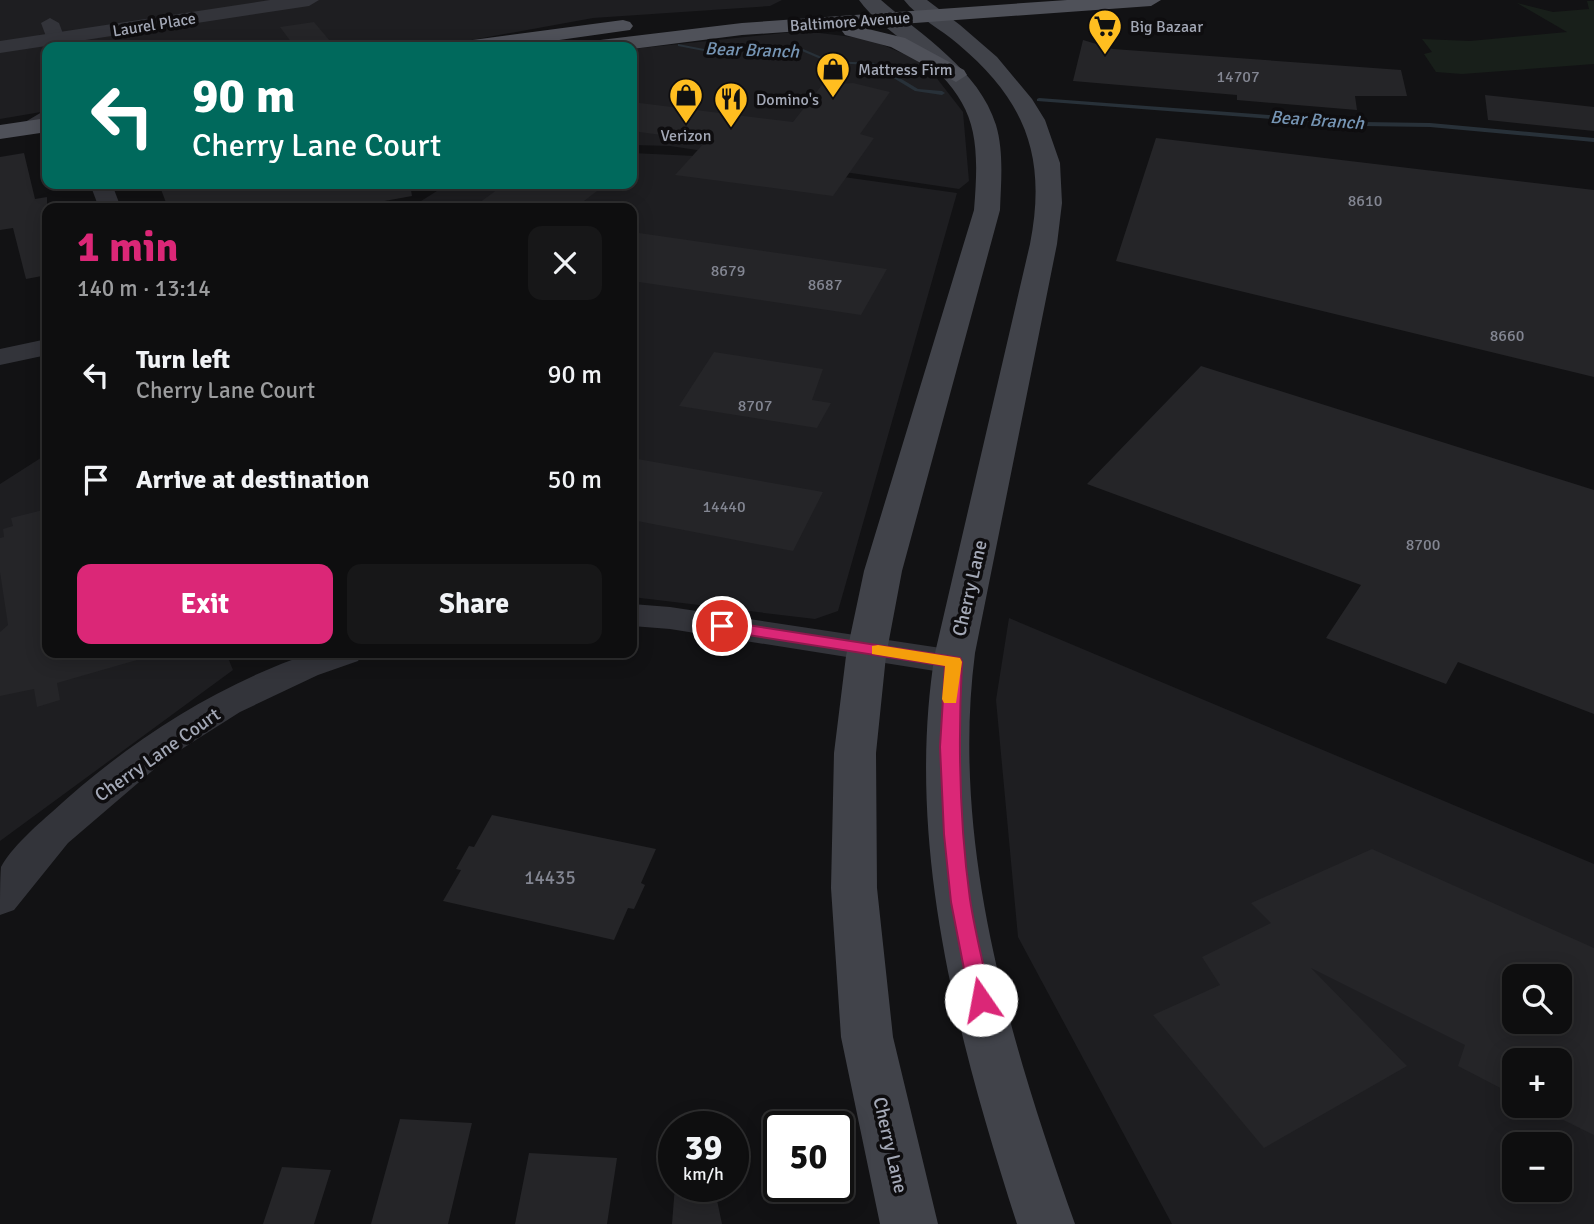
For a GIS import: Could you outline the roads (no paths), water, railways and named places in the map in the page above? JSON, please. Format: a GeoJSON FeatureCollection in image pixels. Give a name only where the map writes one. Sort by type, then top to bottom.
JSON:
{"type":"FeatureCollection","features":[{"type":"Feature","properties":{"kind":"main road","name":"Baltimore Avenue"},"geometry":{"type":"LineString","coordinates":[[922,7],[1001,0]]}},
{"type":"Feature","properties":{"kind":"main road","name":"Baltimore Avenue"},"geometry":{"type":"LineString","coordinates":[[500,42],[598,28],[748,22],[879,9],[1151,0]]}},
{"type":"Feature","properties":{"kind":"main road"},"geometry":{"type":"LineString","coordinates":[[748,22],[787,6]]}},
{"type":"Feature","properties":{"kind":"main road","name":"Cherry Lane"},"geometry":{"type":"LineString","coordinates":[[922,7],[1003,74],[1034,121],[1048,158],[1050,209],[954,662],[949,747],[960,902],[991,1048],[1045,1224]]}},
{"type":"Feature","properties":{"kind":"main road","name":"Cherry Lane"},"geometry":{"type":"LineString","coordinates":[[879,9],[956,75],[978,104],[986,125],[991,160],[987,210],[883,571],[855,753],[854,888],[867,1037],[909,1224]]}},
{"type":"Feature","properties":{"kind":"main road","name":"Baltimore Avenue"},"geometry":{"type":"LineString","coordinates":[[623,42],[748,22]]}},
{"type":"Feature","properties":{"kind":"main road"},"geometry":{"type":"LineString","coordinates":[[748,22],[867,33],[898,42],[956,75]]}},
{"type":"Feature","properties":{"kind":"main road"},"geometry":{"type":"LineString","coordinates":[[0,132],[36,127]]}},
{"type":"Feature","properties":{"kind":"street","name":"Laurel Place"},"geometry":{"type":"LineString","coordinates":[[0,47],[55,36],[309,0]]}},
{"type":"Feature","properties":{"kind":"street"},"geometry":{"type":"LineString","coordinates":[[0,357],[42,348]]}},
{"type":"Feature","properties":{"kind":"street"},"geometry":{"type":"LineString","coordinates":[[637,615],[670,618],[954,662]]}},
{"type":"Feature","properties":{"kind":"street","name":"Cherry Lane Court"},"geometry":{"type":"LineString","coordinates":[[0,899],[52,835],[97,793],[159,747],[210,714],[265,685],[333,658]]}},
{"type":"Feature","properties":{"kind":"waterway","name":"Bear Branch"},"geometry":{"type":"LineString","coordinates":[[680,45],[704,50],[746,46],[803,50],[830,62],[873,64],[917,90],[942,93]]}},
{"type":"Feature","properties":{"kind":"waterway","name":"Bear Branch"},"geometry":{"type":"LineString","coordinates":[[1039,100],[1363,124],[1430,125],[1594,140]]}},
{"type":"Feature","properties":{"kind":"place","name":"Big Bazaar"},"geometry":{"type":"Point","coordinates":[1105,56]}},
{"type":"Feature","properties":{"kind":"place","name":"Mattress Firm"},"geometry":{"type":"Point","coordinates":[833,99]}},
{"type":"Feature","properties":{"kind":"place","name":"Verizon"},"geometry":{"type":"Point","coordinates":[686,125]}},
{"type":"Feature","properties":{"kind":"place","name":"Domino's"},"geometry":{"type":"Point","coordinates":[731,129]}}]}
